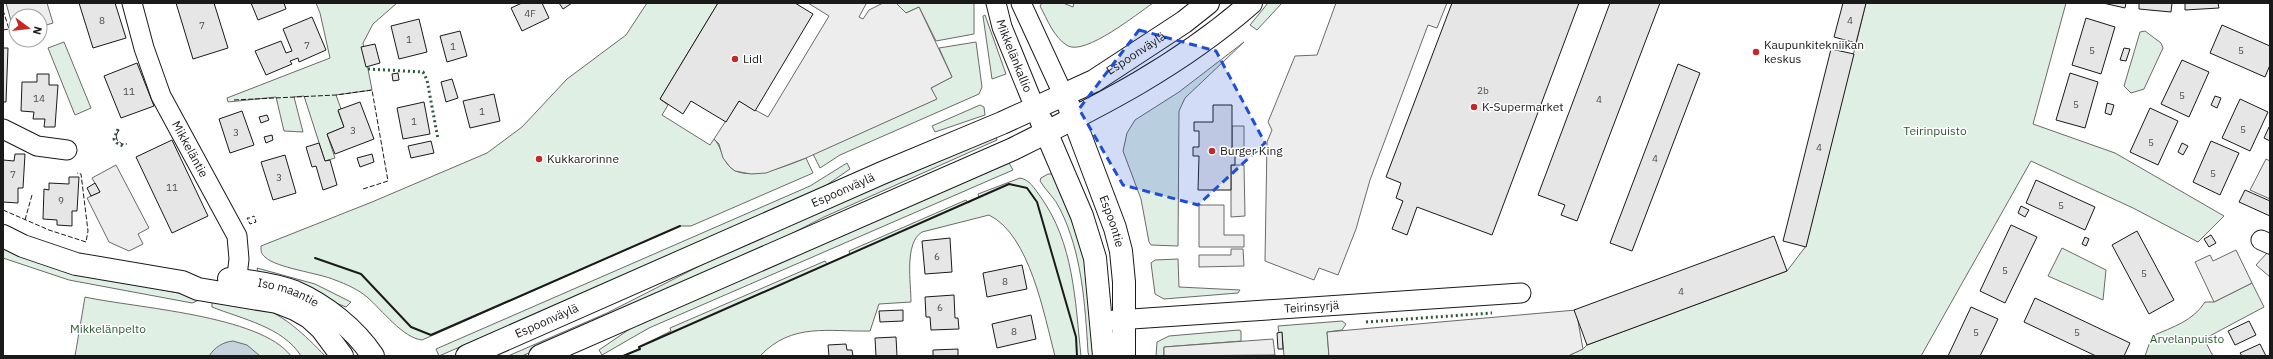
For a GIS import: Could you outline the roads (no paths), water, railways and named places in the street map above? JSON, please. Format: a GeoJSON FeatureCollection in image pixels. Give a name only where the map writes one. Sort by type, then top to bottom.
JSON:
{"type":"FeatureCollection","features":[{"type":"Feature","properties":{"kind":"main road","name":"Espoonväylä"},"geometry":{"type":"LineString","coordinates":[[467,356],[1094,81],[1184,22],[1208,3]]}},
{"type":"Feature","properties":{"kind":"main road"},"geometry":{"type":"LineString","coordinates":[[540,356],[1013,149],[1075,119],[1106,103],[1170,65],[1229,22],[1251,3]]}},
{"type":"Feature","properties":{"kind":"main road","name":"Espoontie"},"geometry":{"type":"LineString","coordinates":[[1063,94],[1075,119],[1121,251],[1125,319],[1124,356]]}},
{"type":"Feature","properties":{"kind":"main road"},"geometry":{"type":"LineString","coordinates":[[1035,108],[1047,132],[1089,236],[1095,258],[1102,320],[1104,356]]}},
{"type":"Feature","properties":{"kind":"main road","name":"Iso maantie"},"geometry":{"type":"LineString","coordinates":[[3,236],[22,246],[76,264],[182,282],[200,277],[236,287],[295,309],[309,317],[322,329],[342,356]]}},
{"type":"Feature","properties":{"kind":"main road","name":"Iso maantie"},"geometry":{"type":"LineString","coordinates":[[236,287],[261,283],[295,292],[319,305],[346,326],[373,356]]}},
{"type":"Feature","properties":{"kind":"street","name":"Mikkeläntie"},"geometry":{"type":"LineString","coordinates":[[132,3],[144,48],[161,96],[237,236],[239,259],[236,287]]}},
{"type":"Feature","properties":{"kind":"street","name":"Mikkelänkallio"},"geometry":{"type":"LineString","coordinates":[[996,3],[1002,27],[1035,108]]}},
{"type":"Feature","properties":{"kind":"street","name":"Mikkelänkallio"},"geometry":{"type":"LineString","coordinates":[[1020,3],[1063,94]]}},
{"type":"Feature","properties":{"kind":"street"},"geometry":{"type":"LineString","coordinates":[[3,129],[36,146],[67,150]]}},
{"type":"Feature","properties":{"kind":"street","name":"Teirinsyrjä"},"geometry":{"type":"LineString","coordinates":[[1102,320],[1521,293]]}},
{"type":"Feature","properties":{"kind":"place","name":"Kaupunkitekniikan keskus"},"geometry":{"type":"Point","coordinates":[1756,52]}},
{"type":"Feature","properties":{"kind":"place","name":"Lidl"},"geometry":{"type":"Point","coordinates":[735,59]}},
{"type":"Feature","properties":{"kind":"place","name":"K-Supermarket"},"geometry":{"type":"Point","coordinates":[1474,107]}},
{"type":"Feature","properties":{"kind":"place","name":"Burger King"},"geometry":{"type":"Point","coordinates":[1212,151]}},
{"type":"Feature","properties":{"kind":"place","name":"Kukkarorinne"},"geometry":{"type":"Point","coordinates":[539,159]}},
{"type":"Feature","properties":{"kind":"park label","name":"Teirinpuisto"},"geometry":{"type":"Point","coordinates":[1935,131]}},
{"type":"Feature","properties":{"kind":"park label","name":"Mikkelänpelto"},"geometry":{"type":"Point","coordinates":[108,329]}},
{"type":"Feature","properties":{"kind":"park label","name":"Arvelanpuisto"},"geometry":{"type":"Point","coordinates":[2187,339]}}]}
